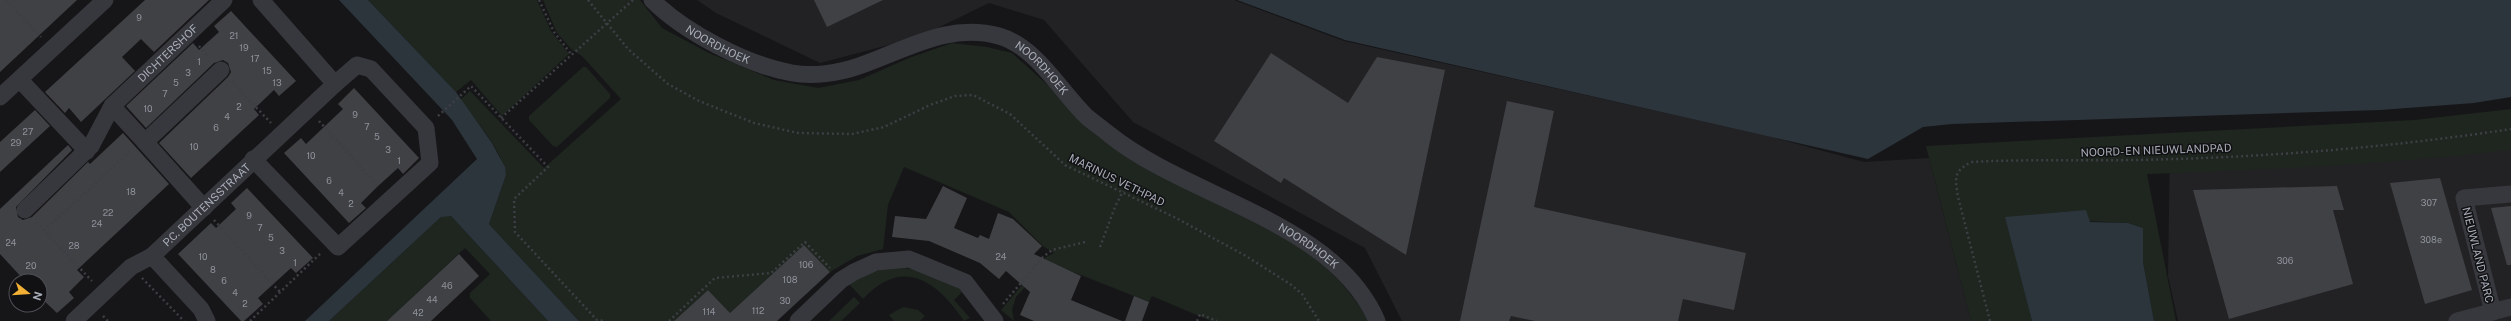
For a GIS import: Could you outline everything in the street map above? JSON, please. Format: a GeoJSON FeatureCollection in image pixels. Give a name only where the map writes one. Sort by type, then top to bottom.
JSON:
{"type":"FeatureCollection","features":[{"type":"Feature","properties":{"kind":"street"},"geometry":{"type":"LineString","coordinates":[[0,97],[105,0]]}},
{"type":"Feature","properties":{"kind":"street","name":"DICHTERSHOF"},"geometry":{"type":"LineString","coordinates":[[25,210],[86,151],[112,106],[224,0]]}},
{"type":"Feature","properties":{"kind":"street"},"geometry":{"type":"LineString","coordinates":[[261,0],[335,84]]}},
{"type":"Feature","properties":{"kind":"street","name":"NOORDHOEK"},"geometry":{"type":"LineString","coordinates":[[652,0],[689,28],[720,46],[765,66],[793,74],[813,74],[841,70],[937,35],[969,32],[1000,37],[1030,54],[1088,117],[1129,150],[1304,240],[1331,260],[1356,285],[1377,321]]}},
{"type":"Feature","properties":{"kind":"street","name":"P.C. BOUTENSSTRAAT"},"geometry":{"type":"LineString","coordinates":[[74,321],[132,267],[152,256],[253,159],[357,65],[371,69],[426,128],[430,163],[391,200]]}},
{"type":"Feature","properties":{"kind":"street"},"geometry":{"type":"LineString","coordinates":[[144,141],[221,70]]}},
{"type":"Feature","properties":{"kind":"street"},"geometry":{"type":"LineString","coordinates":[[20,80],[86,151]]}},
{"type":"Feature","properties":{"kind":"street"},"geometry":{"type":"LineString","coordinates":[[112,106],[203,208]]}},
{"type":"Feature","properties":{"kind":"street"},"geometry":{"type":"LineString","coordinates":[[253,159],[338,247],[391,200]]}},
{"type":"Feature","properties":{"kind":"street","name":"NIEUWLAND PARC"},"geometry":{"type":"LineString","coordinates":[[2493,312],[2464,198],[2511,194]]}},
{"type":"Feature","properties":{"kind":"street"},"geometry":{"type":"LineString","coordinates":[[152,256],[201,309],[207,321]]}},
{"type":"Feature","properties":{"kind":"street"},"geometry":{"type":"LineString","coordinates":[[798,321],[847,276],[876,262],[909,259],[964,282],[992,318]]}},
{"type":"Feature","properties":{"kind":"street","name":"NIEUWLAND PARC"},"geometry":{"type":"LineString","coordinates":[[2458,321],[2511,307]]}},
{"type":"Feature","properties":{"kind":"path"},"geometry":{"type":"LineString","coordinates":[[6,0],[52,49]]}},
{"type":"Feature","properties":{"kind":"path"},"geometry":{"type":"LineString","coordinates":[[539,0],[554,32],[572,54]]}},
{"type":"Feature","properties":{"kind":"path","name":"MARINUS VETHPAD"},"geometry":{"type":"LineString","coordinates":[[588,0],[628,49],[668,84],[699,101],[754,123],[798,133],[852,134],[884,127],[930,105],[955,96],[973,95],[1010,114],[1065,165],[1083,175],[1123,191],[1246,256],[1290,284],[1302,294],[1319,321]]}},
{"type":"Feature","properties":{"kind":"path"},"geometry":{"type":"LineString","coordinates":[[501,118],[633,0]]}},
{"type":"Feature","properties":{"kind":"path"},"geometry":{"type":"LineString","coordinates":[[188,35],[281,134]]}},
{"type":"Feature","properties":{"kind":"path"},"geometry":{"type":"LineString","coordinates":[[438,116],[471,86],[548,167],[514,198],[515,232],[597,320],[605,321]]}},
{"type":"Feature","properties":{"kind":"path"},"geometry":{"type":"LineString","coordinates":[[308,108],[391,200]]}},
{"type":"Feature","properties":{"kind":"path","name":"NOORD- EN NIEUWLANDPAD"},"geometry":{"type":"LineString","coordinates":[[1990,321],[1958,197],[1955,178],[1961,168],[1971,162],[2132,160],[2257,155],[2454,137],[2511,129]]}},
{"type":"Feature","properties":{"kind":"path"},"geometry":{"type":"LineString","coordinates":[[44,230],[144,141]]}},
{"type":"Feature","properties":{"kind":"path"},"geometry":{"type":"LineString","coordinates":[[1100,247],[1115,207],[1123,191]]}},
{"type":"Feature","properties":{"kind":"path"},"geometry":{"type":"LineString","coordinates":[[203,208],[280,292]]}},
{"type":"Feature","properties":{"kind":"path"},"geometry":{"type":"LineString","coordinates":[[25,210],[103,293]]}},
{"type":"Feature","properties":{"kind":"path"},"geometry":{"type":"LineString","coordinates":[[250,321],[332,242]]}},
{"type":"Feature","properties":{"kind":"path"},"geometry":{"type":"LineString","coordinates":[[669,321],[715,278],[771,273],[805,242],[847,276]]}},
{"type":"Feature","properties":{"kind":"path"},"geometry":{"type":"LineString","coordinates":[[992,318],[1043,258],[1052,250],[1085,242]]}},
{"type":"Feature","properties":{"kind":"path"},"geometry":{"type":"LineString","coordinates":[[132,267],[184,321]]}},
{"type":"Feature","properties":{"kind":"path"},"geometry":{"type":"LineString","coordinates":[[1197,321],[1200,314],[1217,321]]}},
{"type":"Feature","properties":{"kind":"shaded area"},"geometry":{"type":"Polygon","coordinates":[[[339,0],[368,0],[456,92],[492,143],[505,167],[506,175],[489,224],[579,321],[548,321],[451,216],[441,217],[329,321],[305,321],[477,159],[452,120],[339,0]]]}},
{"type":"Feature","properties":{"kind":"shaded area"},"geometry":{"type":"Polygon","coordinates":[[[368,0],[537,0],[551,31],[569,54],[502,116],[471,80],[456,92],[368,0]]]}},
{"type":"Feature","properties":{"kind":"shaded area"},"geometry":{"type":"Polygon","coordinates":[[[543,0],[640,0],[662,28],[709,53],[774,80],[818,88],[859,80],[909,58],[952,43],[987,47],[1012,53],[1093,126],[1296,244],[1337,278],[1353,297],[1369,321],[1211,321],[1152,296],[1149,302],[1048,262],[1016,297],[1012,310],[1014,321],[1001,310],[1046,257],[1054,253],[1043,246],[1009,212],[904,167],[888,205],[883,249],[857,256],[830,272],[804,245],[730,313],[708,290],[674,321],[579,321],[489,224],[506,175],[499,155],[493,145],[460,100],[470,91],[544,168],[621,99],[582,56],[572,50],[557,33],[543,0]]]}},
{"type":"Feature","properties":{"kind":"shaded area"},"geometry":{"type":"Polygon","coordinates":[[[697,0],[1234,0],[1344,41],[1772,137],[1864,162],[1929,158],[1971,321],[1402,321],[1365,248],[1133,122],[1044,20],[989,3],[919,37],[820,63],[716,13],[697,0]]]}},
{"type":"Feature","properties":{"kind":"shaded area"},"geometry":{"type":"Polygon","coordinates":[[[1237,0],[2511,0],[2511,97],[2474,103],[2380,110],[1952,124],[1923,127],[1868,159],[1345,40],[1237,0]]]}},
{"type":"Feature","properties":{"kind":"shaded area"},"geometry":{"type":"Polygon","coordinates":[[[583,67],[586,67],[610,94],[610,98],[557,147],[553,146],[529,120],[529,116],[583,67]]]}},
{"type":"Feature","properties":{"kind":"shaded area"},"geometry":{"type":"Polygon","coordinates":[[[2511,109],[2511,150],[2329,166],[2147,174],[2176,321],[2154,321],[2143,262],[2143,228],[2128,223],[2006,217],[2032,321],[1971,321],[1926,146],[2414,120],[2511,109]]]}},
{"type":"Feature","properties":{"kind":"shaded area"},"geometry":{"type":"Polygon","coordinates":[[[2511,120],[2511,321],[2178,321],[2168,276],[2170,142],[2511,120]]]}},
{"type":"Feature","properties":{"kind":"shaded area"},"geometry":{"type":"Polygon","coordinates":[[[2086,210],[2090,222],[2128,223],[2143,228],[2143,262],[2154,321],[2032,321],[2005,217],[2086,210]]]}},
{"type":"Feature","properties":{"kind":"shaded area"},"geometry":{"type":"Polygon","coordinates":[[[445,215],[451,216],[548,321],[491,321],[470,298],[470,293],[490,274],[465,248],[387,321],[329,321],[441,217],[445,215]]]}},
{"type":"Feature","properties":{"kind":"shaded area"},"geometry":{"type":"Polygon","coordinates":[[[898,267],[918,270],[958,287],[962,292],[954,300],[970,318],[964,321],[954,307],[942,295],[931,285],[918,279],[905,277],[892,279],[878,286],[863,299],[849,284],[854,280],[872,272],[898,267]]]}},
{"type":"Feature","properties":{"kind":"shaded area"},"geometry":{"type":"Polygon","coordinates":[[[854,297],[860,303],[841,321],[829,321],[854,297]]]}},
{"type":"Feature","properties":{"kind":"shaded area"},"geometry":{"type":"Polygon","coordinates":[[[903,307],[918,310],[925,316],[920,321],[894,321],[889,315],[903,307]]]}},
{"type":"Feature","properties":{"kind":"building"},"geometry":{"type":"Polygon","coordinates":[[[0,0],[77,0],[0,72],[0,0]]]}},
{"type":"Feature","properties":{"kind":"building"},"geometry":{"type":"Polygon","coordinates":[[[145,0],[209,0],[154,52],[141,39],[122,57],[135,71],[81,122],[69,108],[65,113],[45,92],[145,0]]]}},
{"type":"Feature","properties":{"kind":"building"},"geometry":{"type":"Polygon","coordinates":[[[814,0],[883,0],[827,27],[814,0]]]}},
{"type":"Feature","properties":{"kind":"building"},"geometry":{"type":"Polygon","coordinates":[[[231,11],[296,81],[279,96],[274,90],[254,109],[259,115],[191,178],[159,143],[228,77],[231,72],[228,63],[223,60],[214,63],[146,128],[126,106],[193,43],[199,50],[219,32],[214,26],[231,11]]]}},
{"type":"Feature","properties":{"kind":"building"},"geometry":{"type":"Polygon","coordinates":[[[1271,53],[1348,103],[1377,57],[1445,70],[1406,255],[1284,178],[1281,183],[1214,141],[1271,53]]]}},
{"type":"Feature","properties":{"kind":"building"},"geometry":{"type":"Polygon","coordinates":[[[354,88],[419,158],[403,174],[398,168],[377,187],[361,203],[366,208],[349,223],[284,153],[301,138],[306,144],[343,109],[338,104],[354,88]]]}},
{"type":"Feature","properties":{"kind":"building"},"geometry":{"type":"Polygon","coordinates":[[[1507,101],[1554,111],[1534,207],[1746,253],[1734,310],[1683,299],[1678,321],[1535,321],[1511,316],[1509,321],[1460,321],[1507,101]]]}},
{"type":"Feature","properties":{"kind":"building"},"geometry":{"type":"Polygon","coordinates":[[[35,110],[50,126],[0,172],[0,142],[35,110]]]}},
{"type":"Feature","properties":{"kind":"building"},"geometry":{"type":"Polygon","coordinates":[[[123,133],[169,184],[77,270],[84,277],[69,292],[74,298],[57,313],[48,305],[48,273],[18,273],[0,254],[0,209],[68,145],[72,150],[16,207],[18,217],[23,220],[32,217],[88,162],[90,164],[123,133]]]}},
{"type":"Feature","properties":{"kind":"building"},"geometry":{"type":"Polygon","coordinates":[[[2440,178],[2472,290],[2425,304],[2390,183],[2440,178]]]}},
{"type":"Feature","properties":{"kind":"building"},"geometry":{"type":"Polygon","coordinates":[[[943,186],[967,198],[954,228],[978,238],[980,235],[989,239],[998,213],[1013,219],[1042,246],[1034,254],[1081,276],[1071,300],[1122,321],[1034,321],[1020,315],[1030,292],[1006,271],[999,279],[980,263],[929,241],[892,237],[895,216],[926,219],[943,186]]]}},
{"type":"Feature","properties":{"kind":"building"},"geometry":{"type":"Polygon","coordinates":[[[2337,186],[2344,210],[2333,210],[2353,284],[2229,319],[2193,190],[2337,186]]]}},
{"type":"Feature","properties":{"kind":"building"},"geometry":{"type":"Polygon","coordinates":[[[247,188],[313,258],[296,273],[291,268],[258,298],[263,304],[244,321],[241,321],[178,254],[211,223],[216,228],[236,209],[231,203],[247,188]]]}},
{"type":"Feature","properties":{"kind":"building"},"geometry":{"type":"Polygon","coordinates":[[[2511,206],[2511,265],[2507,265],[2491,208],[2511,206]]]}},
{"type":"Feature","properties":{"kind":"building"},"geometry":{"type":"Polygon","coordinates":[[[804,245],[830,272],[777,321],[674,321],[708,290],[730,313],[804,245]]]}},
{"type":"Feature","properties":{"kind":"building"},"geometry":{"type":"Polygon","coordinates":[[[459,254],[479,276],[431,321],[387,321],[459,254]]]}},
{"type":"Feature","properties":{"kind":"building"},"geometry":{"type":"Polygon","coordinates":[[[1134,296],[1149,302],[1142,321],[1125,321],[1134,296]]]}}]}
